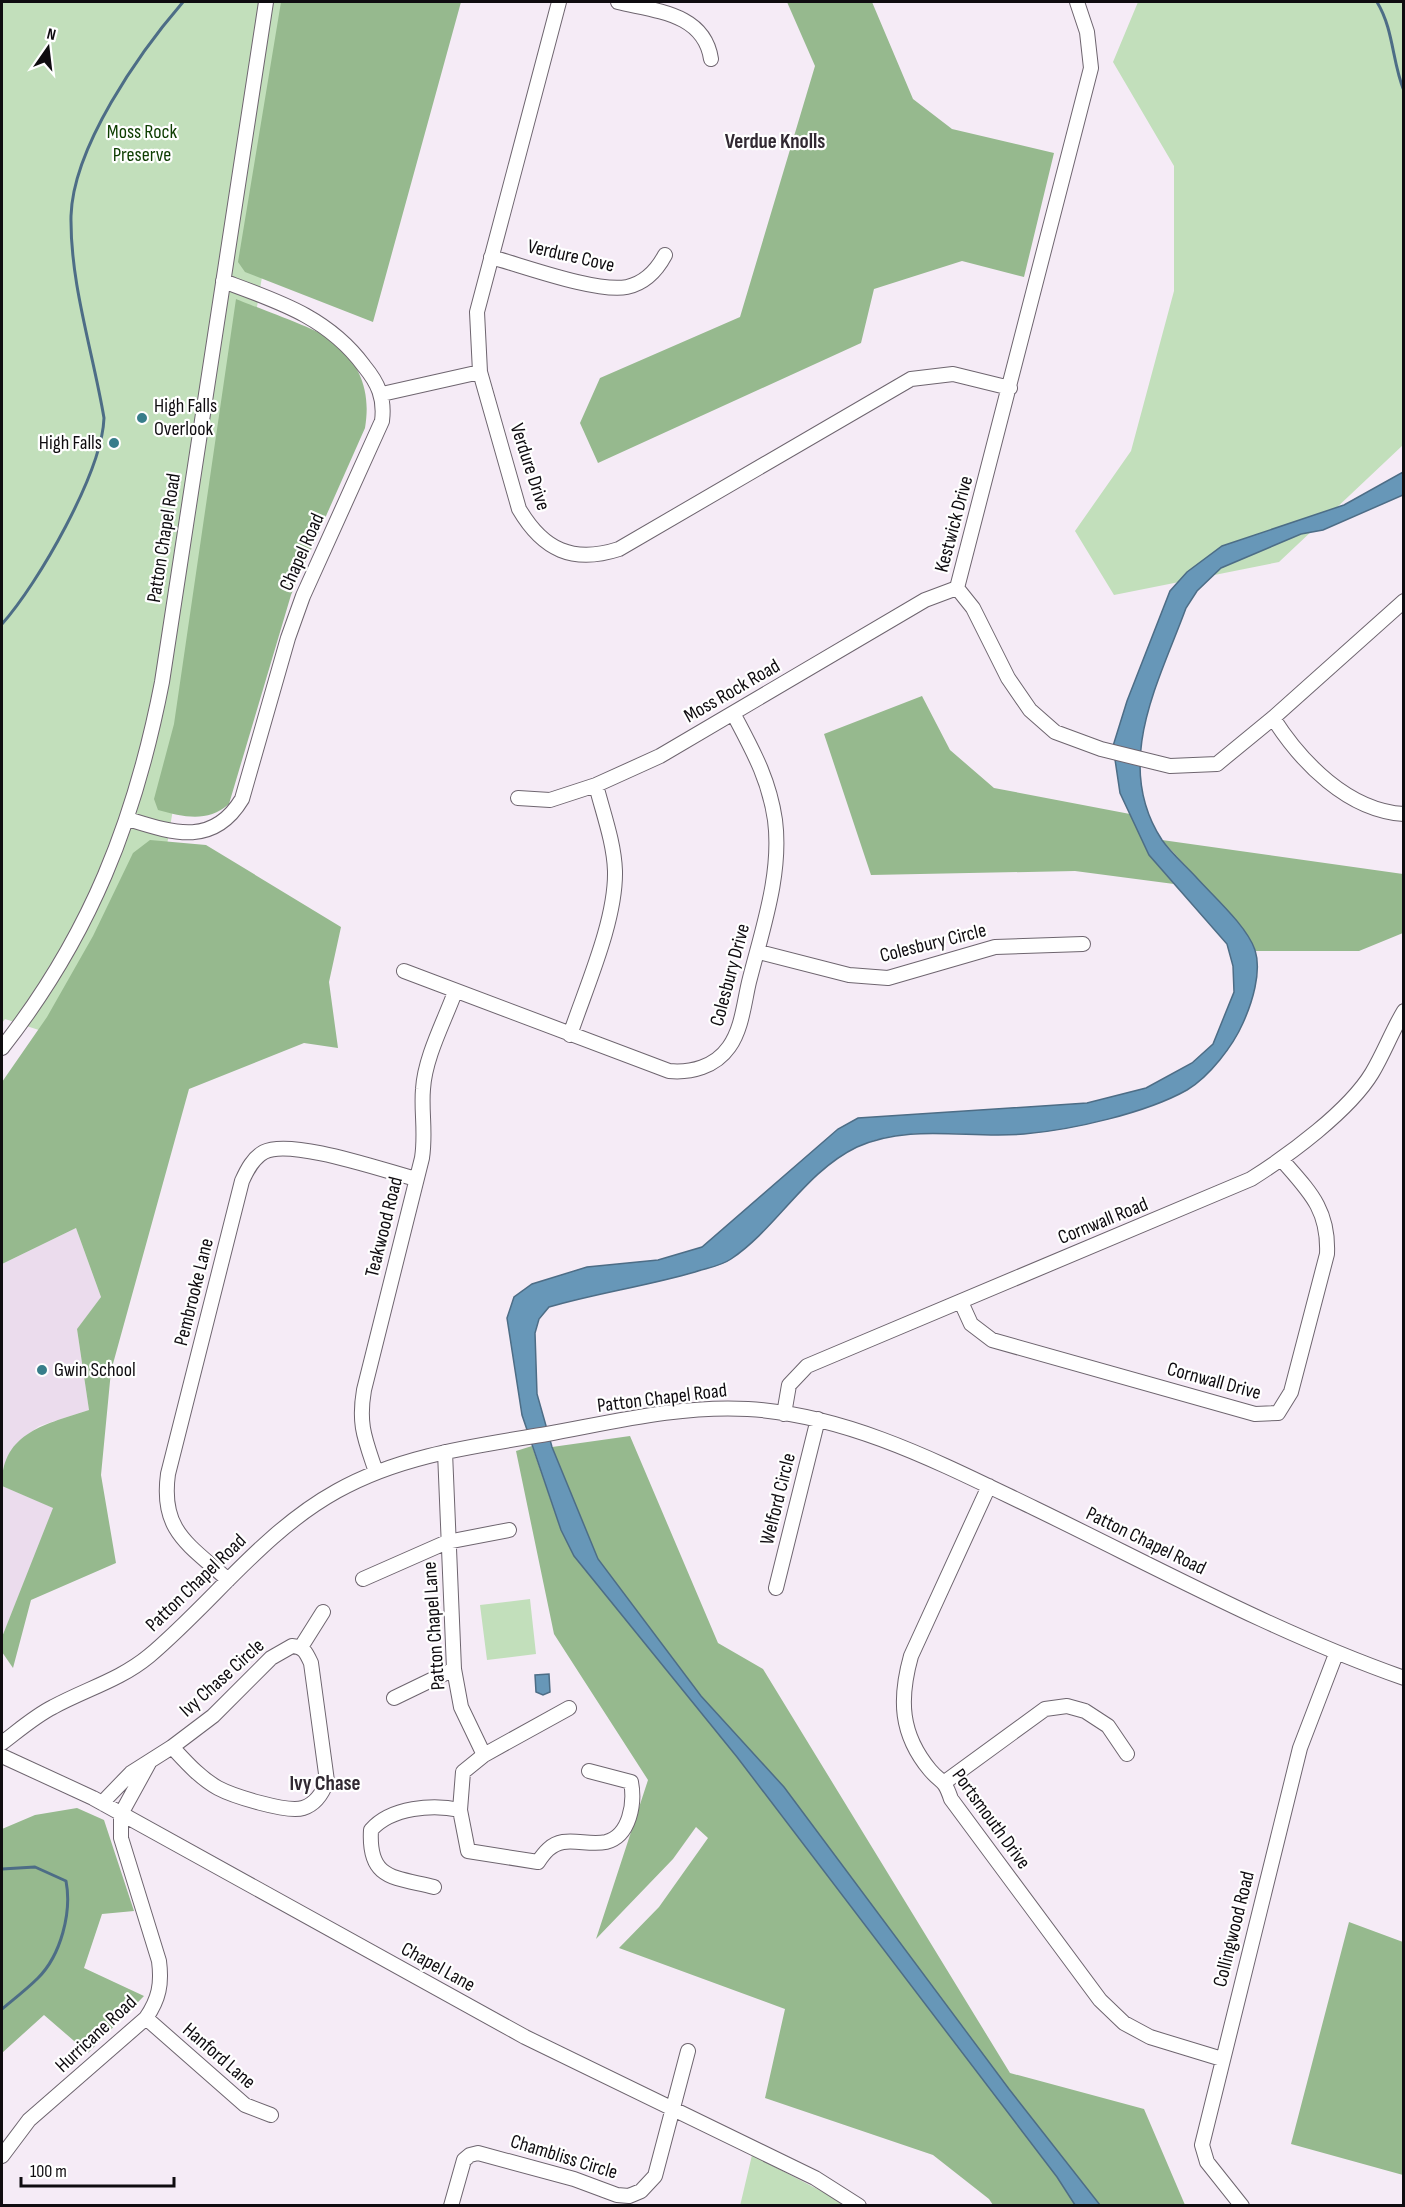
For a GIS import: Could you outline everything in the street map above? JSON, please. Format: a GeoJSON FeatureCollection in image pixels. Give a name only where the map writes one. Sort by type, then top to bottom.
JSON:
{"type":"FeatureCollection","features":[{"type":"Feature","properties":{"kind":"street","name":"Patton Chapel Road"},"geometry":{"type":"LineString","coordinates":[[2,1048],[66,954],[109,866],[144,770],[160,692],[266,2]]}},
{"type":"Feature","properties":{"kind":"street","name":"Verdure Drive"},"geometry":{"type":"LineString","coordinates":[[559,2],[477,312],[480,372],[519,509],[530,527],[553,548],[578,556],[601,555],[619,549],[911,379],[952,374],[1010,388]]}},
{"type":"Feature","properties":{"kind":"street"},"geometry":{"type":"LineString","coordinates":[[618,2],[687,21],[706,38],[711,58]]}},
{"type":"Feature","properties":{"kind":"street","name":"Kestwick Drive"},"geometry":{"type":"LineString","coordinates":[[1077,2],[1087,32],[1091,68],[957,588],[973,608],[1008,678],[1030,711],[1055,732],[1101,749],[1153,763],[1188,767],[1217,764],[1273,718],[1404,601]]}},
{"type":"Feature","properties":{"kind":"street","name":"Verdure Cove"},"geometry":{"type":"LineString","coordinates":[[492,257],[615,288],[641,281],[656,270],[665,255]]}},
{"type":"Feature","properties":{"kind":"street"},"geometry":{"type":"LineString","coordinates":[[223,281],[289,306],[323,324],[357,355],[382,394],[480,372]]}},
{"type":"Feature","properties":{"kind":"street","name":"Chapel Road"},"geometry":{"type":"LineString","coordinates":[[128,819],[161,830],[208,831],[222,824],[233,814],[242,799],[288,638],[303,596],[380,428],[384,406],[382,394]]}},
{"type":"Feature","properties":{"kind":"street","name":"Moss Rock Road"},"geometry":{"type":"LineString","coordinates":[[518,798],[550,800],[596,785],[660,756],[734,715],[926,600],[957,588]]}},
{"type":"Feature","properties":{"kind":"street","name":"Colesbury Drive"},"geometry":{"type":"LineString","coordinates":[[404,971],[669,1071],[684,1072],[698,1069],[720,1057],[734,1039],[759,952],[775,865],[775,822],[765,776],[734,715]]}},
{"type":"Feature","properties":{"kind":"street"},"geometry":{"type":"LineString","coordinates":[[1273,718],[1313,768],[1335,788],[1362,802],[1404,814]]}},
{"type":"Feature","properties":{"kind":"street"},"geometry":{"type":"LineString","coordinates":[[570,1035],[610,912],[615,887],[611,843],[596,785]]}},
{"type":"Feature","properties":{"kind":"street","name":"Colesbury Circle"},"geometry":{"type":"LineString","coordinates":[[759,952],[849,975],[888,978],[995,948],[1083,944]]}},
{"type":"Feature","properties":{"kind":"street","name":"Teakwood Road"},"geometry":{"type":"LineString","coordinates":[[376,1472],[364,1438],[360,1415],[424,1141],[422,1099],[425,1076],[455,992]]}},
{"type":"Feature","properties":{"kind":"street","name":"Cornwall Road"},"geometry":{"type":"LineString","coordinates":[[784,1414],[789,1384],[807,1366],[1251,1179],[1281,1159],[1354,1099],[1372,1073],[1404,1011]]}},
{"type":"Feature","properties":{"kind":"street","name":"Pembrooke Lane"},"geometry":{"type":"LineString","coordinates":[[228,1580],[184,1541],[174,1527],[165,1496],[168,1474],[205,1327],[242,1181],[248,1168],[265,1152],[296,1148],[416,1179]]}},
{"type":"Feature","properties":{"kind":"street","name":"Cornwall Drive"},"geometry":{"type":"LineString","coordinates":[[961,1302],[971,1324],[992,1340],[1255,1414],[1278,1413],[1291,1392],[1327,1254],[1328,1233],[1318,1203],[1281,1159]]}},
{"type":"Feature","properties":{"kind":"street","name":"Patton Chapel Road"},"geometry":{"type":"LineString","coordinates":[[2,1743],[50,1707],[128,1671],[189,1620],[272,1537],[299,1515],[338,1490],[376,1472],[445,1452],[704,1408],[750,1409],[818,1419],[873,1436],[989,1486],[1336,1654],[1404,1678]]}},
{"type":"Feature","properties":{"kind":"street","name":"Welford Circle"},"geometry":{"type":"LineString","coordinates":[[776,1588],[818,1419]]}},
{"type":"Feature","properties":{"kind":"street","name":"Patton Chapel Lane"},"geometry":{"type":"LineString","coordinates":[[445,1452],[454,1669],[461,1707],[483,1755]]}},
{"type":"Feature","properties":{"kind":"street","name":"Portsmouth Drive"},"geometry":{"type":"LineString","coordinates":[[989,1486],[911,1656],[903,1686],[903,1716],[912,1744],[931,1772],[945,1782],[951,1799],[1100,2000],[1124,2023],[1150,2037],[1222,2059]]}},
{"type":"Feature","properties":{"kind":"street"},"geometry":{"type":"LineString","coordinates":[[363,1579],[447,1542],[510,1530]]}},
{"type":"Feature","properties":{"kind":"street"},"geometry":{"type":"LineString","coordinates":[[172,1747],[191,1767],[218,1788],[284,1808],[303,1808],[310,1804],[323,1791],[327,1781],[327,1766],[311,1663],[306,1652],[300,1647],[323,1612]]}},
{"type":"Feature","properties":{"kind":"street","name":"Ivy Chase Circle"},"geometry":{"type":"LineString","coordinates":[[102,1803],[130,1773],[149,1763],[213,1716],[271,1658],[292,1646],[300,1647]]}},
{"type":"Feature","properties":{"kind":"street","name":"Collingwood Road"},"geometry":{"type":"LineString","coordinates":[[1242,2205],[1207,2162],[1202,2145],[1300,1748],[1336,1654]]}},
{"type":"Feature","properties":{"kind":"street"},"geometry":{"type":"LineString","coordinates":[[394,1698],[454,1669]]}},
{"type":"Feature","properties":{"kind":"street"},"geometry":{"type":"LineString","coordinates":[[945,1782],[1045,1709],[1067,1706],[1084,1710],[1108,1726],[1127,1754]]}},
{"type":"Feature","properties":{"kind":"street"},"geometry":{"type":"LineString","coordinates":[[568,1708],[483,1755],[463,1772],[460,1810],[468,1851],[538,1862],[546,1851],[561,1842],[604,1842],[617,1838],[627,1824],[633,1792],[631,1782],[589,1771]]}},
{"type":"Feature","properties":{"kind":"street","name":"Chapel Lane"},"geometry":{"type":"LineString","coordinates":[[2,1756],[102,1803],[525,2037],[815,2178],[859,2205]]}},
{"type":"Feature","properties":{"kind":"street","name":"Ivy Chase Circle"},"geometry":{"type":"LineString","coordinates":[[121,1814],[149,1763]]}},
{"type":"Feature","properties":{"kind":"street"},"geometry":{"type":"LineString","coordinates":[[434,1887],[393,1876],[378,1869],[374,1864],[371,1830],[377,1824],[414,1810],[443,1806],[460,1810]]}},
{"type":"Feature","properties":{"kind":"street","name":"Hurricane Road"},"geometry":{"type":"LineString","coordinates":[[2,2156],[29,2120],[146,2018],[160,1987],[159,1961],[121,1838],[121,1814]]}},
{"type":"Feature","properties":{"kind":"street","name":"Hanford Lane"},"geometry":{"type":"LineString","coordinates":[[146,2018],[245,2105],[271,2115]]}},
{"type":"Feature","properties":{"kind":"street","name":"Chambliss Circle"},"geometry":{"type":"LineString","coordinates":[[451,2205],[460,2171],[470,2155],[492,2155],[617,2195],[629,2196],[641,2191],[655,2176],[688,2050]]}},
{"type":"Feature","properties":{"kind":"shaded area","name":"Gwin School"},"geometry":{"type":"Polygon","coordinates":[[[76,1228],[101,1297],[77,1329],[89,1410],[39,1426],[17,1443],[2,1469],[2,1264],[76,1228]]]}},
{"type":"Feature","properties":{"kind":"shaded area"},"geometry":{"type":"Polygon","coordinates":[[[2,1486],[54,1508],[2,1637],[2,1486]]]}},
{"type":"Feature","properties":{"kind":"green space","name":"Moss Rock Preserve"},"geometry":{"type":"Polygon","coordinates":[[[2,2],[308,2],[166,851],[45,1032],[5,1019],[2,1023],[2,2]]]}},
{"type":"Feature","properties":{"kind":"green space"},"geometry":{"type":"Polygon","coordinates":[[[281,2],[461,2],[373,322],[245,272],[238,262],[281,2]]]}},
{"type":"Feature","properties":{"kind":"green space"},"geometry":{"type":"Polygon","coordinates":[[[787,2],[872,2],[913,99],[952,129],[1054,153],[1024,277],[962,261],[874,289],[861,343],[598,463],[580,423],[600,378],[740,317],[815,66],[787,2]]]}},
{"type":"Feature","properties":{"kind":"green space"},"geometry":{"type":"Polygon","coordinates":[[[1138,2],[1403,2],[1403,445],[1279,562],[1114,595],[1075,531],[1131,451],[1174,291],[1174,166],[1113,62],[1138,2]]]}},
{"type":"Feature","properties":{"kind":"green space"},"geometry":{"type":"Polygon","coordinates":[[[236,299],[303,325],[334,341],[343,350],[362,380],[366,403],[365,428],[291,595],[229,804],[212,814],[195,817],[158,810],[154,799],[174,724],[236,299]]]}},
{"type":"Feature","properties":{"kind":"green space"},"geometry":{"type":"Polygon","coordinates":[[[922,696],[950,750],[994,788],[1130,814],[1149,855],[1174,884],[1075,871],[871,875],[824,734],[922,696]]]}},
{"type":"Feature","properties":{"kind":"green space"},"geometry":{"type":"Polygon","coordinates":[[[150,840],[206,845],[341,927],[329,982],[338,1048],[304,1043],[189,1089],[111,1371],[101,1475],[116,1563],[31,1600],[13,1668],[2,1652],[2,1637],[53,1508],[2,1486],[4,1468],[9,1453],[29,1433],[89,1410],[77,1329],[101,1297],[76,1228],[2,1264],[2,1082],[47,1017],[93,936],[133,853],[150,840]]]}},
{"type":"Feature","properties":{"kind":"green space"},"geometry":{"type":"Polygon","coordinates":[[[1162,840],[1403,874],[1403,933],[1359,951],[1256,951],[1244,930],[1162,840]]]}},
{"type":"Feature","properties":{"kind":"green space"},"geometry":{"type":"Polygon","coordinates":[[[630,1436],[718,1643],[763,1669],[1010,2073],[1144,2109],[1185,2205],[1100,2205],[1009,2089],[784,1787],[701,1696],[598,1559],[552,1447],[630,1436]]]}},
{"type":"Feature","properties":{"kind":"green space"},"geometry":{"type":"Polygon","coordinates":[[[532,1446],[561,1530],[574,1556],[737,1757],[1057,2177],[1075,2205],[993,2205],[989,2199],[933,2155],[765,2098],[785,2009],[619,1948],[659,1907],[708,1838],[696,1827],[673,1859],[596,1939],[648,1780],[554,1634],[516,1451],[532,1446]]]}},
{"type":"Feature","properties":{"kind":"green space"},"geometry":{"type":"Polygon","coordinates":[[[530,1599],[536,1654],[487,1660],[480,1605],[530,1599]]]}},
{"type":"Feature","properties":{"kind":"green space"},"geometry":{"type":"Polygon","coordinates":[[[77,1808],[104,1820],[134,1911],[102,1914],[84,1968],[144,1996],[88,2053],[44,2015],[2,2053],[2,1829],[35,1815],[77,1808]]]}},
{"type":"Feature","properties":{"kind":"green space"},"geometry":{"type":"Polygon","coordinates":[[[1349,1922],[1403,1942],[1403,2175],[1291,2144],[1349,1922]]]}},
{"type":"Feature","properties":{"kind":"green space"},"geometry":{"type":"Polygon","coordinates":[[[752,2155],[848,2205],[740,2206],[752,2155]]]}},
{"type":"Feature","properties":{"kind":"water"},"geometry":{"type":"Polygon","coordinates":[[[1403,472],[1403,495],[1323,530],[1301,534],[1221,568],[1197,591],[1186,608],[1153,694],[1145,723],[1141,753],[1141,782],[1148,811],[1166,845],[1245,931],[1257,959],[1255,987],[1239,1032],[1227,1051],[1204,1077],[1187,1090],[1151,1106],[1064,1129],[1003,1135],[918,1134],[877,1140],[857,1147],[839,1158],[806,1185],[763,1232],[727,1261],[677,1277],[549,1307],[539,1319],[535,1333],[537,1394],[552,1447],[598,1559],[701,1696],[784,1787],[1009,2089],[1100,2205],[1075,2205],[1057,2177],[737,1757],[574,1556],[561,1530],[522,1415],[507,1318],[514,1297],[532,1284],[587,1267],[658,1260],[702,1247],[838,1129],[858,1118],[1087,1103],[1146,1088],[1192,1063],[1213,1044],[1234,992],[1233,966],[1227,944],[1149,855],[1120,793],[1113,746],[1127,701],[1170,591],[1187,572],[1222,546],[1344,505],[1403,472]]]}},
{"type":"Feature","properties":{"kind":"water"},"geometry":{"type":"Polygon","coordinates":[[[549,1674],[550,1692],[543,1695],[536,1692],[535,1675],[549,1674]]]}},
{"type":"Feature","properties":{"kind":"waterway"},"geometry":{"type":"LineString","coordinates":[[2,624],[33,583],[66,526],[101,441],[104,418],[78,292],[72,241],[71,216],[75,189],[83,161],[111,102],[147,47],[183,2]]}},
{"type":"Feature","properties":{"kind":"waterway"},"geometry":{"type":"LineString","coordinates":[[1377,2],[1387,24],[1404,91]]}},
{"type":"Feature","properties":{"kind":"waterway"},"geometry":{"type":"LineString","coordinates":[[2,1869],[35,1867],[66,1881],[67,1893],[66,1919],[53,1958],[38,1978],[2,2009]]}},
{"type":"Feature","properties":{"kind":"place","name":"High Falls Overlook"},"geometry":{"type":"Point","coordinates":[142,418]}},
{"type":"Feature","properties":{"kind":"place","name":"High Falls"},"geometry":{"type":"Point","coordinates":[114,443]}},
{"type":"Feature","properties":{"kind":"place","name":"Gwin School"},"geometry":{"type":"Point","coordinates":[42,1370]}},
{"type":"Feature","properties":{"kind":"district","name":"Verdue Knolls"},"geometry":{"type":"Point","coordinates":[775,141]}},
{"type":"Feature","properties":{"kind":"district","name":"Ivy Chase"},"geometry":{"type":"Point","coordinates":[325,1783]}}]}
